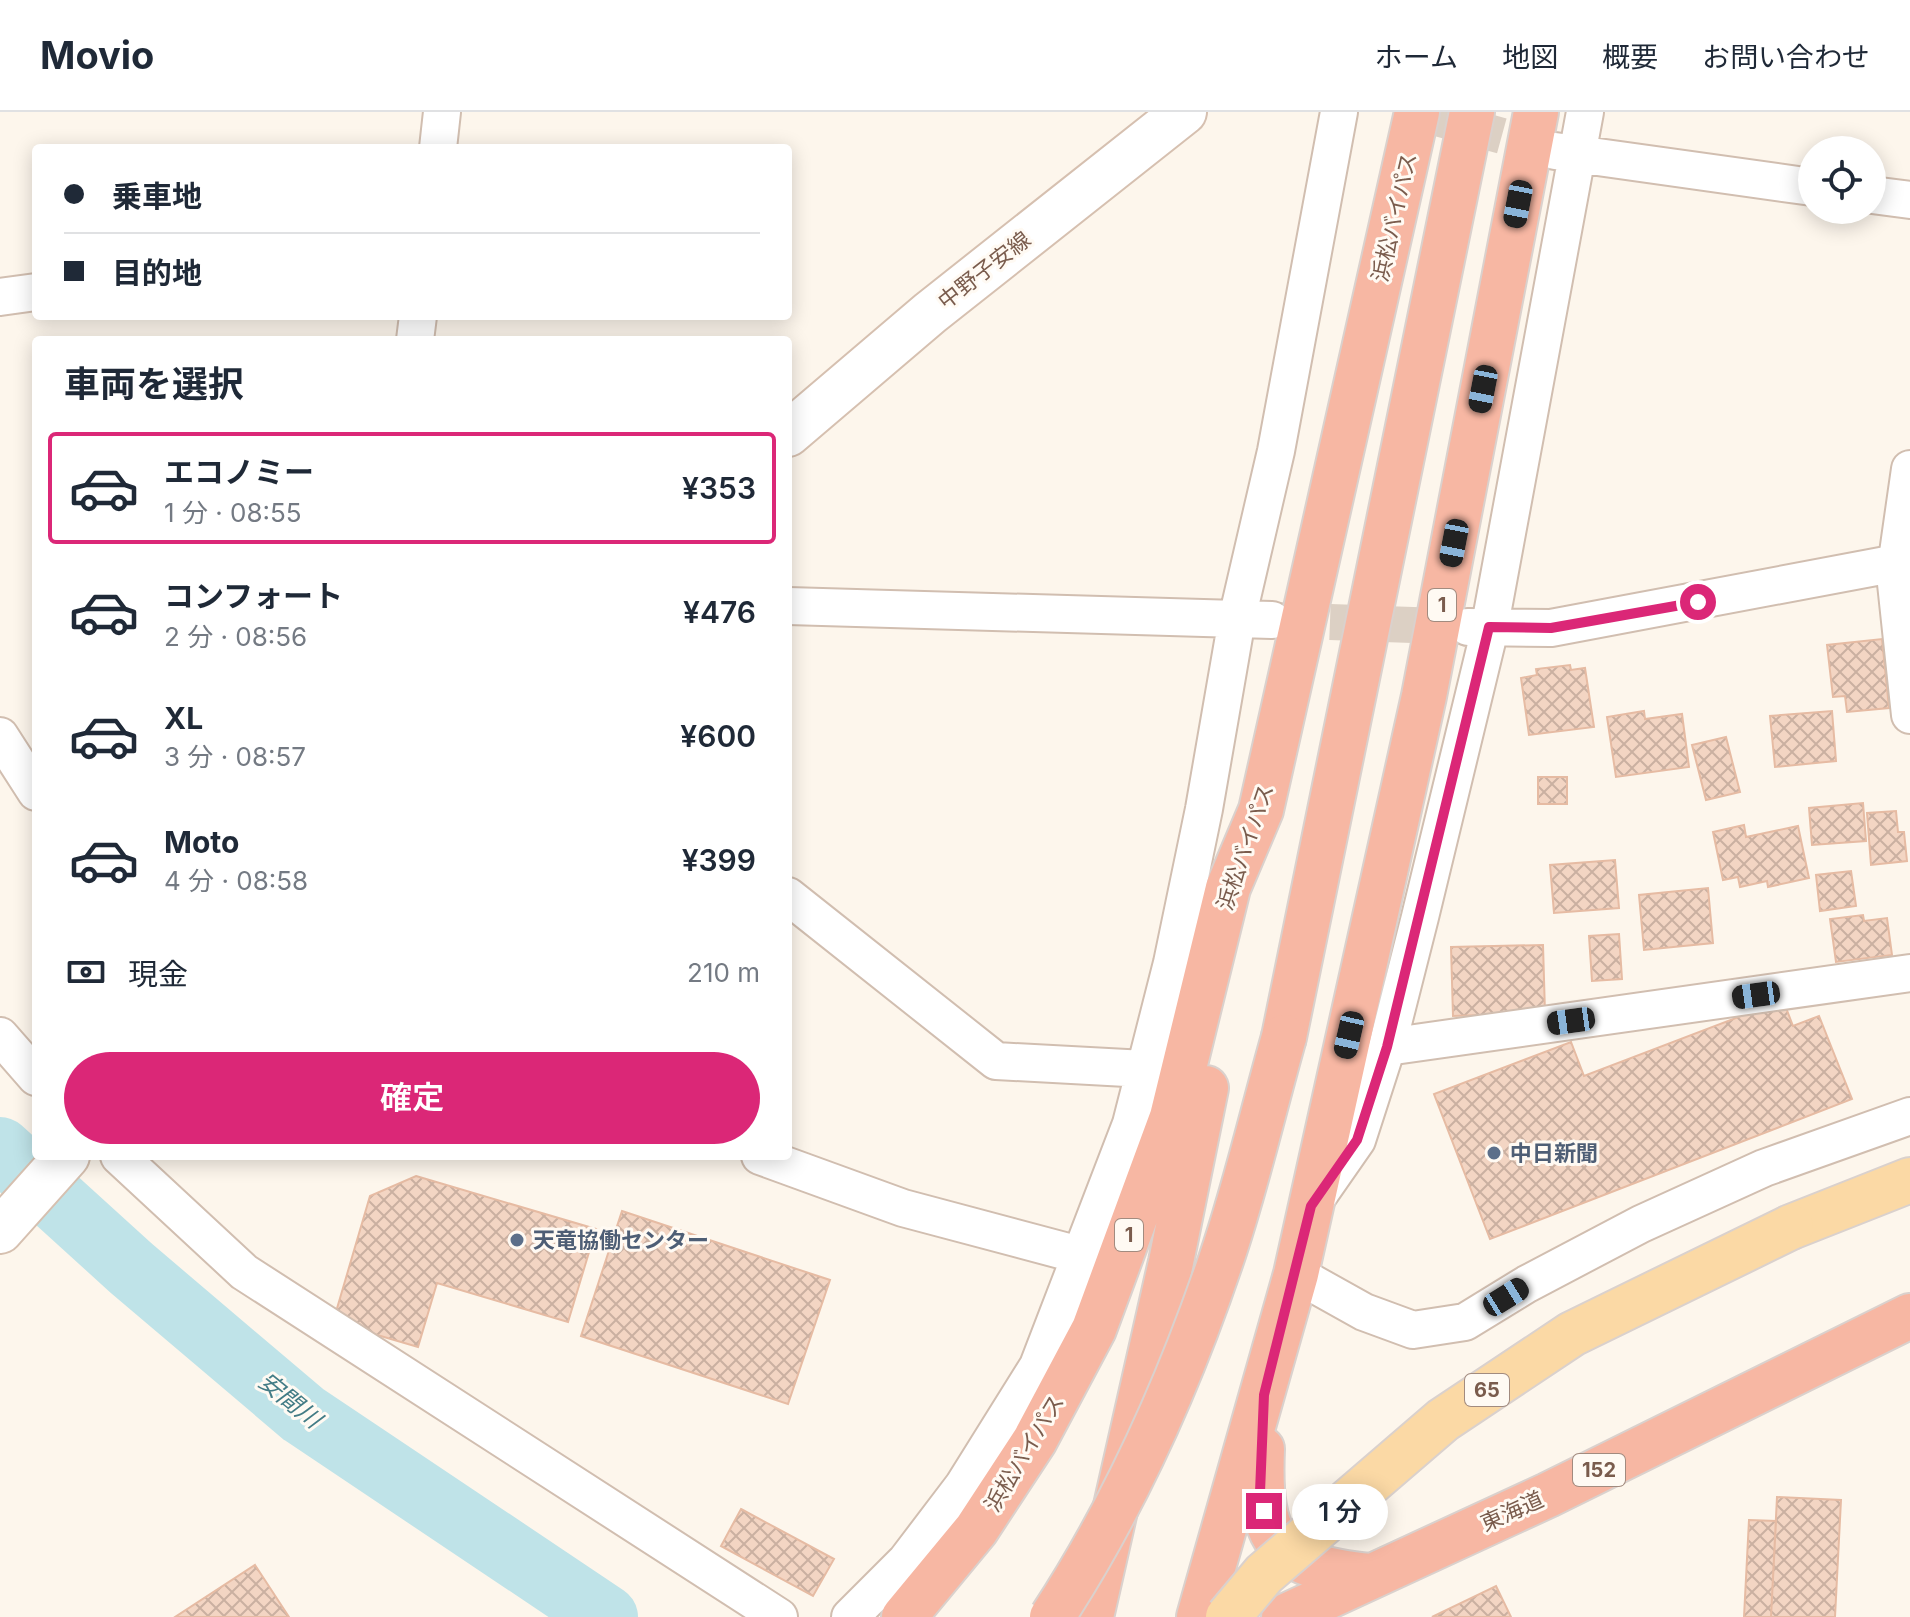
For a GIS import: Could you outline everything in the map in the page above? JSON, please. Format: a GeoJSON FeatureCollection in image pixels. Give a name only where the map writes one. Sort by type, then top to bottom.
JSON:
{"type":"FeatureCollection","features":[{"type":"Feature","properties":{"kind":"highway","name":"浜松バイパス"},"geometry":{"type":"LineString","coordinates":[[904,1617],[976,1530],[1035,1440],[1094,1329],[1172,1117],[1228,888],[1261,810],[1417,112]]}},
{"type":"Feature","properties":{"kind":"highway"},"geometry":{"type":"LineString","coordinates":[[1052,1617],[1088,1561],[1167,1404],[1221,1259],[1284,1037],[1472,112]]}},
{"type":"Feature","properties":{"kind":"highway","name":"1"},"geometry":{"type":"LineString","coordinates":[[1199,1617],[1296,1274],[1424,696],[1554,139]]}},
{"type":"Feature","properties":{"kind":"highway","name":"1"},"geometry":{"type":"LineString","coordinates":[[1091,1617],[1171,1262],[1261,810]]}},
{"type":"Feature","properties":{"kind":"highway","name":"東海道"},"geometry":{"type":"LineString","coordinates":[[1284,1617],[1548,1495],[1910,1316]]}},
{"type":"Feature","properties":{"kind":"highway","name":"1"},"geometry":{"type":"LineString","coordinates":[[1264,1395],[1260,1492],[1268,1530],[1286,1551],[1327,1572],[1370,1576]]}},
{"type":"Feature","properties":{"kind":"main road","name":"中野子安線"},"geometry":{"type":"LineString","coordinates":[[792,431],[930,313],[1177,113]]}},
{"type":"Feature","properties":{"kind":"main road"},"geometry":{"type":"LineString","coordinates":[[0,1231],[63,1160]]}},
{"type":"Feature","properties":{"kind":"main road","name":"65"},"geometry":{"type":"LineString","coordinates":[[1228,1617],[1264,1574],[1443,1420],[1572,1334],[1791,1227],[1910,1180]]}},
{"type":"Feature","properties":{"kind":"street"},"geometry":{"type":"LineString","coordinates":[[438,144],[442,112]]}},
{"type":"Feature","properties":{"kind":"street"},"geometry":{"type":"LineString","coordinates":[[850,1617],[906,1561],[996,1439],[1038,1366],[1083,1256],[1131,1124],[1204,809],[1254,620],[1276,451],[1339,112]]}},
{"type":"Feature","properties":{"kind":"street"},"geometry":{"type":"LineString","coordinates":[[1311,1206],[1357,1140],[1387,1047],[1478,627],[1554,139],[1585,112]]}},
{"type":"Feature","properties":{"kind":"street"},"geometry":{"type":"LineString","coordinates":[[1554,139],[1798,184]]}},
{"type":"Feature","properties":{"kind":"street"},"geometry":{"type":"LineString","coordinates":[[1886,197],[1910,200]]}},
{"type":"Feature","properties":{"kind":"street"},"geometry":{"type":"LineString","coordinates":[[0,297],[32,293]]}},
{"type":"Feature","properties":{"kind":"street"},"geometry":{"type":"LineString","coordinates":[[1910,469],[1903,564],[1910,715]]}},
{"type":"Feature","properties":{"kind":"street"},"geometry":{"type":"LineString","coordinates":[[1478,627],[1551,628],[1903,564]]}},
{"type":"Feature","properties":{"kind":"street"},"geometry":{"type":"LineString","coordinates":[[792,606],[1254,620]]}},
{"type":"Feature","properties":{"kind":"street"},"geometry":{"type":"LineString","coordinates":[[0,736],[32,786]]}},
{"type":"Feature","properties":{"kind":"street"},"geometry":{"type":"LineString","coordinates":[[792,899],[996,1061],[1145,1069]]}},
{"type":"Feature","properties":{"kind":"street"},"geometry":{"type":"LineString","coordinates":[[1387,1047],[1910,973]]}},
{"type":"Feature","properties":{"kind":"street"},"geometry":{"type":"LineString","coordinates":[[0,1036],[32,1072]]}},
{"type":"Feature","properties":{"kind":"street"},"geometry":{"type":"LineString","coordinates":[[1296,1274],[1364,1312],[1413,1330],[1465,1322],[1527,1284],[1655,1218],[1764,1168],[1910,1116]]}},
{"type":"Feature","properties":{"kind":"street"},"geometry":{"type":"LineString","coordinates":[[123,1160],[244,1272],[779,1617]]}},
{"type":"Feature","properties":{"kind":"street"},"geometry":{"type":"LineString","coordinates":[[771,1160],[903,1208],[1083,1256]]}},
{"type":"Feature","properties":{"kind":"building"},"geometry":{"type":"Polygon","coordinates":[[[1882,639],[1889,708],[1847,712],[1845,696],[1833,697],[1827,645],[1882,639]]]}},
{"type":"Feature","properties":{"kind":"building"},"geometry":{"type":"Polygon","coordinates":[[[1570,665],[1571,670],[1585,668],[1594,727],[1529,735],[1521,678],[1537,675],[1536,669],[1570,665]]]}},
{"type":"Feature","properties":{"kind":"building"},"geometry":{"type":"Polygon","coordinates":[[[1644,711],[1645,719],[1682,714],[1689,767],[1616,777],[1607,717],[1644,711]]]}},
{"type":"Feature","properties":{"kind":"building"},"geometry":{"type":"Polygon","coordinates":[[[1832,711],[1836,761],[1775,767],[1770,716],[1832,711]]]}},
{"type":"Feature","properties":{"kind":"building"},"geometry":{"type":"Polygon","coordinates":[[[1726,737],[1740,792],[1706,800],[1692,745],[1726,737]]]}},
{"type":"Feature","properties":{"kind":"building"},"geometry":{"type":"Polygon","coordinates":[[[1538,777],[1567,777],[1567,804],[1538,804],[1538,777]]]}},
{"type":"Feature","properties":{"kind":"building"},"geometry":{"type":"Polygon","coordinates":[[[1863,803],[1866,841],[1812,845],[1809,808],[1863,803]]]}},
{"type":"Feature","properties":{"kind":"building"},"geometry":{"type":"Polygon","coordinates":[[[1896,811],[1898,832],[1904,832],[1907,861],[1871,865],[1867,813],[1896,811]]]}},
{"type":"Feature","properties":{"kind":"building"},"geometry":{"type":"Polygon","coordinates":[[[1744,825],[1746,837],[1798,826],[1809,878],[1768,887],[1767,881],[1740,887],[1738,877],[1723,880],[1713,832],[1744,825]]]}},
{"type":"Feature","properties":{"kind":"building"},"geometry":{"type":"Polygon","coordinates":[[[1615,860],[1619,908],[1554,913],[1550,865],[1615,860]]]}},
{"type":"Feature","properties":{"kind":"building"},"geometry":{"type":"Polygon","coordinates":[[[1851,871],[1856,906],[1820,911],[1816,875],[1851,871]]]}},
{"type":"Feature","properties":{"kind":"building"},"geometry":{"type":"Polygon","coordinates":[[[1708,888],[1713,943],[1644,950],[1639,895],[1708,888]]]}},
{"type":"Feature","properties":{"kind":"building"},"geometry":{"type":"Polygon","coordinates":[[[1863,915],[1864,921],[1887,918],[1892,955],[1836,962],[1830,919],[1863,915]]]}},
{"type":"Feature","properties":{"kind":"building"},"geometry":{"type":"Polygon","coordinates":[[[1619,934],[1622,979],[1592,981],[1589,936],[1619,934]]]}},
{"type":"Feature","properties":{"kind":"building"},"geometry":{"type":"Polygon","coordinates":[[[1543,945],[1545,1013],[1453,1016],[1451,947],[1543,945]]]}},
{"type":"Feature","properties":{"kind":"building"},"geometry":{"type":"Polygon","coordinates":[[[1783,1000],[1793,1026],[1819,1016],[1852,1099],[1490,1239],[1434,1094],[1571,1042],[1584,1076],[1783,1000]]]}},
{"type":"Feature","properties":{"kind":"building"},"geometry":{"type":"Polygon","coordinates":[[[416,1176],[596,1229],[568,1322],[437,1283],[418,1347],[333,1322],[370,1196],[416,1176]]]}},
{"type":"Feature","properties":{"kind":"building"},"geometry":{"type":"Polygon","coordinates":[[[622,1211],[830,1280],[788,1404],[581,1336],[622,1211]]]}},
{"type":"Feature","properties":{"kind":"building"},"geometry":{"type":"Polygon","coordinates":[[[1777,1497],[1841,1500],[1835,1617],[1771,1617],[1777,1497]]]}},
{"type":"Feature","properties":{"kind":"building"},"geometry":{"type":"Polygon","coordinates":[[[741,1509],[834,1559],[813,1596],[721,1546],[741,1509]]]}},
{"type":"Feature","properties":{"kind":"building"},"geometry":{"type":"Polygon","coordinates":[[[1749,1520],[1776,1521],[1771,1617],[1744,1617],[1749,1520]]]}},
{"type":"Feature","properties":{"kind":"building"},"geometry":{"type":"Polygon","coordinates":[[[255,1565],[289,1617],[175,1617],[255,1565]]]}},
{"type":"Feature","properties":{"kind":"building"},"geometry":{"type":"Polygon","coordinates":[[[1496,1586],[1511,1617],[1432,1617],[1496,1586]]]}},
{"type":"Feature","properties":{"kind":"waterway","name":"安間川"},"geometry":{"type":"LineString","coordinates":[[0,1149],[131,1268],[303,1414],[606,1617]]}},
{"type":"Feature","properties":{"kind":"tunnel"},"geometry":{"type":"LineString","coordinates":[[1415,112],[1550,149]]}},
{"type":"Feature","properties":{"kind":"tunnel"},"geometry":{"type":"LineString","coordinates":[[1276,620],[1464,627]]}},
{"type":"Feature","properties":{"kind":"place","name":"中日新聞"},"geometry":{"type":"Point","coordinates":[1494,1153]}},
{"type":"Feature","properties":{"kind":"place","name":"天竜協働センター"},"geometry":{"type":"Point","coordinates":[517,1240]}},
{"type":"Feature","properties":{"kind":"route"},"geometry":{"type":"LineString","coordinates":[[1264,1511],[1260,1492],[1264,1395],[1311,1206],[1357,1140],[1387,1047],[1489,627],[1551,628],[1698,602]]}}]}
